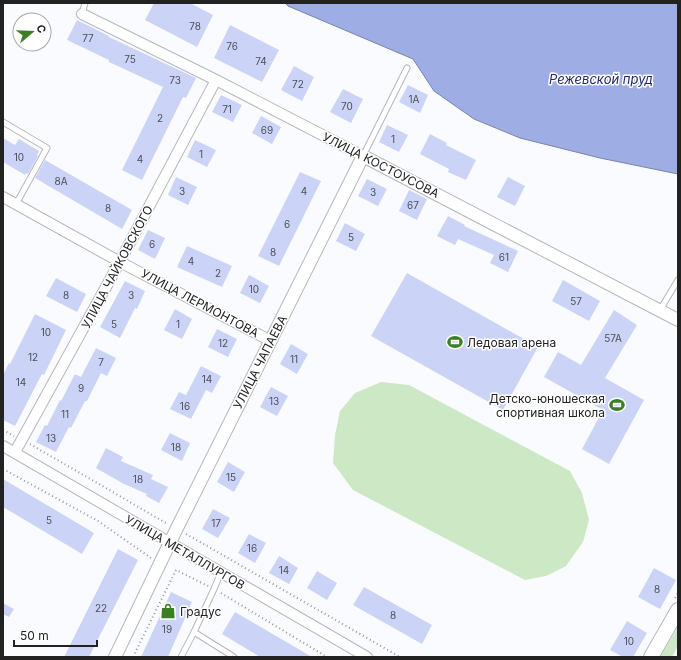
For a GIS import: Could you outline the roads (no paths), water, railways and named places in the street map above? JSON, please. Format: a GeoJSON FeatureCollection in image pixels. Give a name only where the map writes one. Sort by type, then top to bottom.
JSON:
{"type":"FeatureCollection","features":[{"type":"Feature","properties":{"kind":"main road"},"geometry":{"type":"LineString","coordinates":[[651,657],[678,610]]}},
{"type":"Feature","properties":{"kind":"street","name":"УЛИЦА КОСТОУСОВА"},"geometry":{"type":"LineString","coordinates":[[82,14],[216,80],[678,320]]}},
{"type":"Feature","properties":{"kind":"street","name":"УЛИЦА ЧАЙКОВСКОГО"},"geometry":{"type":"LineString","coordinates":[[15,452],[120,262],[216,80]]}},
{"type":"Feature","properties":{"kind":"street","name":"УЛИЦА ЧАПАЕВА"},"geometry":{"type":"LineString","coordinates":[[115,657],[271,341],[290,314],[363,156]]}},
{"type":"Feature","properties":{"kind":"street","name":"УЛИЦА ЛЕРМОНТОВА"},"geometry":{"type":"LineString","coordinates":[[3,197],[120,262],[271,341]]}},
{"type":"Feature","properties":{"kind":"street","name":"УЛИЦА МЕТАЛЛУРГОВ"},"geometry":{"type":"LineString","coordinates":[[3,446],[367,657]]}},
{"type":"Feature","properties":{"kind":"lane"},"geometry":{"type":"LineString","coordinates":[[82,14],[85,3]]}},
{"type":"Feature","properties":{"kind":"lane","name":"УЛИЦА ЧАПАЕВА"},"geometry":{"type":"LineString","coordinates":[[363,156],[407,68]]}},
{"type":"Feature","properties":{"kind":"lane"},"geometry":{"type":"LineString","coordinates":[[3,122],[46,148],[16,204]]}},
{"type":"Feature","properties":{"kind":"lane"},"geometry":{"type":"LineString","coordinates":[[660,310],[678,280]]}},
{"type":"Feature","properties":{"kind":"lane"},"geometry":{"type":"LineString","coordinates":[[181,657],[221,572]]}},
{"type":"Feature","properties":{"kind":"lane"},"geometry":{"type":"LineString","coordinates":[[194,632],[234,657]]}},
{"type":"Feature","properties":{"kind":"water","name":"Режевской пруд"},"geometry":{"type":"Polygon","coordinates":[[[285,3],[678,3],[678,174],[600,158],[520,138],[474,119],[434,91],[413,59],[288,6],[285,3]]]}},
{"type":"Feature","properties":{"kind":"place","name":"Ледовая арена"},"geometry":{"type":"Point","coordinates":[455,342]}},
{"type":"Feature","properties":{"kind":"place","name":"Детско-юношеская спортивная школа"},"geometry":{"type":"Point","coordinates":[617,405]}},
{"type":"Feature","properties":{"kind":"place","name":"Градус"},"geometry":{"type":"Point","coordinates":[168,611]}}]}
